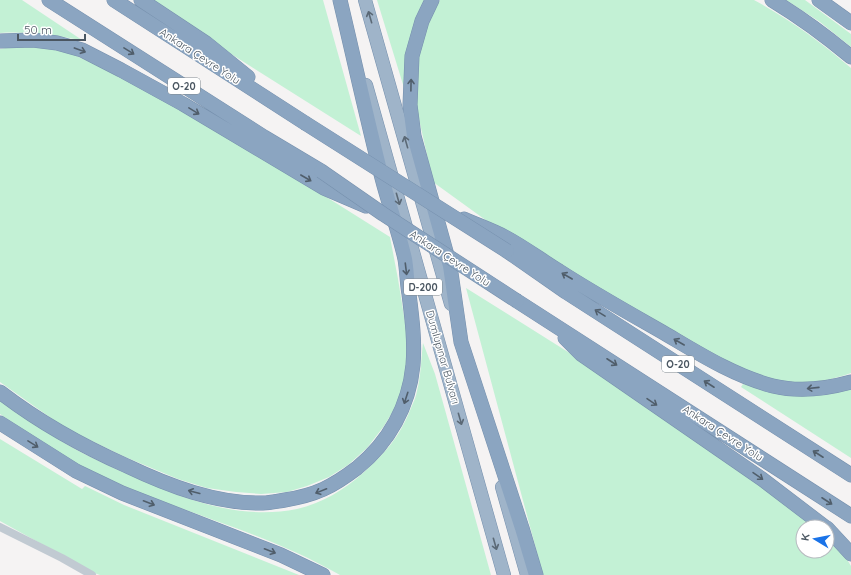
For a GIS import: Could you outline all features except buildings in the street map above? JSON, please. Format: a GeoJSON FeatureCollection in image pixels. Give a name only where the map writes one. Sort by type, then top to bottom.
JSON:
{"type":"FeatureCollection","features":[{"type":"Feature","properties":{"kind":"highway","name":"Ankara Çevre Yolu"},"geometry":{"type":"LineString","coordinates":[[49,0],[264,137],[321,170],[383,214],[851,516]]}},
{"type":"Feature","properties":{"kind":"highway","name":"Ankara Çevre Yolu"},"geometry":{"type":"LineString","coordinates":[[114,0],[507,251],[566,292],[851,476]]}},
{"type":"Feature","properties":{"kind":"highway"},"geometry":{"type":"LineString","coordinates":[[141,0],[206,43],[305,123]]}},
{"type":"Feature","properties":{"kind":"highway"},"geometry":{"type":"LineString","coordinates":[[0,392],[20,407],[65,435],[104,456],[151,478],[185,490],[219,499],[264,503],[309,495],[329,487],[346,476],[380,447],[393,428],[402,410],[409,390],[413,366],[414,338],[405,259],[372,139],[341,0]]}},
{"type":"Feature","properties":{"kind":"highway","name":"Dumlupınar Bulvarı"},"geometry":{"type":"LineString","coordinates":[[341,0],[504,575]]}},
{"type":"Feature","properties":{"kind":"highway","name":"Dumlupınar Bulvarı"},"geometry":{"type":"LineString","coordinates":[[365,0],[527,575]]}},
{"type":"Feature","properties":{"kind":"highway"},"geometry":{"type":"LineString","coordinates":[[432,0],[422,21],[412,56],[410,105],[414,136],[450,266],[461,342],[536,575]]}},
{"type":"Feature","properties":{"kind":"highway"},"geometry":{"type":"LineString","coordinates":[[772,0],[814,28],[851,57]]}},
{"type":"Feature","properties":{"kind":"highway"},"geometry":{"type":"LineString","coordinates":[[819,0],[851,23]]}},
{"type":"Feature","properties":{"kind":"highway"},"geometry":{"type":"LineString","coordinates":[[0,41],[33,40],[57,43],[82,50],[183,104],[324,188],[383,214]]}},
{"type":"Feature","properties":{"kind":"highway"},"geometry":{"type":"LineString","coordinates":[[440,208],[505,237],[572,279],[736,373],[774,386],[789,388],[806,389],[829,387],[851,382]]}},
{"type":"Feature","properties":{"kind":"highway"},"geometry":{"type":"LineString","coordinates":[[545,318],[581,354],[762,479],[814,519]]}},
{"type":"Feature","properties":{"kind":"highway"},"geometry":{"type":"LineString","coordinates":[[0,423],[76,471],[122,493],[281,555],[322,575]]}},
{"type":"Feature","properties":{"kind":"highway"},"geometry":{"type":"LineString","coordinates":[[835,537],[851,554]]}},
{"type":"Feature","properties":{"kind":"street"},"geometry":{"type":"LineString","coordinates":[[0,527],[92,575]]}},
{"type":"Feature","properties":{"kind":"green space"},"geometry":{"type":"Polygon","coordinates":[[[0,0],[22,0],[82,40],[31,33],[0,33],[0,0]]]}},
{"type":"Feature","properties":{"kind":"green space"},"geometry":{"type":"Polygon","coordinates":[[[151,0],[323,0],[361,136],[228,52],[151,0]]]}},
{"type":"Feature","properties":{"kind":"green space"},"geometry":{"type":"Polygon","coordinates":[[[377,0],[424,0],[417,15],[405,91],[377,0]]]}},
{"type":"Feature","properties":{"kind":"green space"},"geometry":{"type":"Polygon","coordinates":[[[440,0],[754,0],[804,31],[851,68],[851,373],[823,381],[793,383],[769,379],[732,366],[498,229],[433,182],[415,101],[418,58],[430,18],[440,0]]]}},
{"type":"Feature","properties":{"kind":"green space"},"geometry":{"type":"Polygon","coordinates":[[[786,0],[805,0],[851,34],[851,47],[820,22],[786,0]]]}},
{"type":"Feature","properties":{"kind":"green space"},"geometry":{"type":"Polygon","coordinates":[[[16,46],[46,48],[72,54],[122,76],[209,126],[390,237],[409,347],[405,379],[396,406],[384,426],[367,448],[348,465],[329,477],[287,492],[261,494],[207,488],[178,479],[125,457],[65,428],[0,382],[0,49],[16,46]]]}},
{"type":"Feature","properties":{"kind":"green space"},"geometry":{"type":"Polygon","coordinates":[[[466,288],[568,352],[689,434],[807,519],[795,519],[795,559],[835,559],[835,543],[842,551],[851,566],[851,575],[543,575],[466,288]]]}},
{"type":"Feature","properties":{"kind":"green space"},"geometry":{"type":"Polygon","coordinates":[[[423,343],[435,374],[491,575],[340,575],[268,540],[143,494],[115,482],[76,463],[54,450],[0,414],[0,400],[45,431],[106,465],[189,499],[232,510],[253,512],[275,512],[297,509],[324,499],[348,485],[371,465],[391,444],[402,428],[416,395],[423,343]]]}},
{"type":"Feature","properties":{"kind":"green space"},"geometry":{"type":"Polygon","coordinates":[[[743,384],[773,391],[851,388],[851,458],[741,387],[743,384]]]}},
{"type":"Feature","properties":{"kind":"green space"},"geometry":{"type":"Polygon","coordinates":[[[0,439],[82,489],[85,486],[124,505],[299,575],[100,575],[94,573],[0,521],[0,439]]]}}]}
